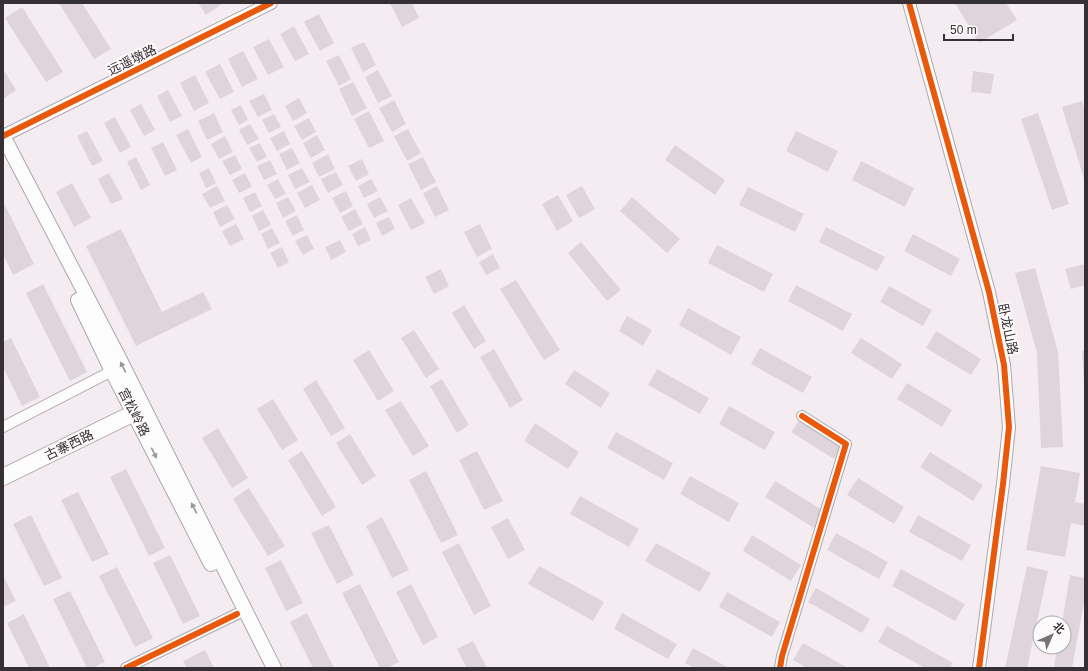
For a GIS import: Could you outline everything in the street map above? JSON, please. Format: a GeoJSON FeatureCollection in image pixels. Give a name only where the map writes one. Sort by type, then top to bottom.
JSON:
{"type":"FeatureCollection","features":[{"type":"Feature","properties":{"kind":"main road"},"geometry":{"type":"LineString","coordinates":[[3,136],[122,365],[274,668]]}},
{"type":"Feature","properties":{"kind":"main road","name":"宫松岭路"},"geometry":{"type":"LineString","coordinates":[[3,157],[61,264],[112,371],[264,668]]}},
{"type":"Feature","properties":{"kind":"main road","name":"古寨西路"},"geometry":{"type":"LineString","coordinates":[[3,477],[134,413]]}},
{"type":"Feature","properties":{"kind":"street","name":"远遥墩路"},"geometry":{"type":"LineString","coordinates":[[3,136],[271,3]]}},
{"type":"Feature","properties":{"kind":"street","name":"卧龙山路"},"geometry":{"type":"LineString","coordinates":[[909,3],[989,292],[1004,365],[1009,428],[1004,484],[979,668]]}},
{"type":"Feature","properties":{"kind":"street"},"geometry":{"type":"LineString","coordinates":[[3,427],[112,371]]}},
{"type":"Feature","properties":{"kind":"street"},"geometry":{"type":"LineString","coordinates":[[780,668],[846,444],[802,416]]}},
{"type":"Feature","properties":{"kind":"street"},"geometry":{"type":"LineString","coordinates":[[126,668],[236,614]]}},
{"type":"Feature","properties":{"kind":"building"},"geometry":{"type":"Polygon","coordinates":[[[59,3],[82,3],[111,49],[94,59],[59,3]]]}},
{"type":"Feature","properties":{"kind":"building"},"geometry":{"type":"Polygon","coordinates":[[[198,3],[220,3],[221,5],[206,15],[198,3]]]}},
{"type":"Feature","properties":{"kind":"building"},"geometry":{"type":"Polygon","coordinates":[[[390,3],[412,3],[419,18],[402,27],[390,3]]]}},
{"type":"Feature","properties":{"kind":"building"},"geometry":{"type":"Polygon","coordinates":[[[955,3],[1006,3],[1017,20],[979,43],[955,3]]]}},
{"type":"Feature","properties":{"kind":"building"},"geometry":{"type":"Polygon","coordinates":[[[22,7],[63,72],[46,82],[5,18],[22,7]]]}},
{"type":"Feature","properties":{"kind":"building"},"geometry":{"type":"Polygon","coordinates":[[[319,14],[334,43],[320,51],[304,22],[319,14]]]}},
{"type":"Feature","properties":{"kind":"building"},"geometry":{"type":"Polygon","coordinates":[[[294,26],[309,54],[295,61],[280,34],[294,26]]]}},
{"type":"Feature","properties":{"kind":"building"},"geometry":{"type":"Polygon","coordinates":[[[269,39],[284,67],[268,75],[253,47],[269,39]]]}},
{"type":"Feature","properties":{"kind":"building"},"geometry":{"type":"Polygon","coordinates":[[[364,42],[376,65],[363,72],[351,48],[364,42]]]}},
{"type":"Feature","properties":{"kind":"building"},"geometry":{"type":"Polygon","coordinates":[[[243,51],[258,79],[242,87],[228,59],[243,51]]]}},
{"type":"Feature","properties":{"kind":"building"},"geometry":{"type":"Polygon","coordinates":[[[339,55],[351,79],[339,86],[326,61],[339,55]]]}},
{"type":"Feature","properties":{"kind":"building"},"geometry":{"type":"Polygon","coordinates":[[[220,64],[234,92],[220,99],[205,72],[220,64]]]}},
{"type":"Feature","properties":{"kind":"building"},"geometry":{"type":"Polygon","coordinates":[[[3,69],[16,90],[3,99],[3,69]]]}},
{"type":"Feature","properties":{"kind":"building"},"geometry":{"type":"Polygon","coordinates":[[[378,70],[392,96],[378,103],[365,77],[378,70]]]}},
{"type":"Feature","properties":{"kind":"building"},"geometry":{"type":"Polygon","coordinates":[[[973,71],[994,74],[991,94],[971,92],[973,71]]]}},
{"type":"Feature","properties":{"kind":"building"},"geometry":{"type":"Polygon","coordinates":[[[195,75],[209,103],[194,111],[180,83],[195,75]]]}},
{"type":"Feature","properties":{"kind":"building"},"geometry":{"type":"Polygon","coordinates":[[[353,82],[367,108],[352,116],[339,89],[353,82]]]}},
{"type":"Feature","properties":{"kind":"building"},"geometry":{"type":"Polygon","coordinates":[[[168,90],[182,116],[170,122],[157,96],[168,90]]]}},
{"type":"Feature","properties":{"kind":"building"},"geometry":{"type":"Polygon","coordinates":[[[264,94],[272,110],[258,117],[249,101],[264,94]]]}},
{"type":"Feature","properties":{"kind":"building"},"geometry":{"type":"Polygon","coordinates":[[[299,98],[307,113],[293,121],[285,106],[299,98]]]}},
{"type":"Feature","properties":{"kind":"building"},"geometry":{"type":"Polygon","coordinates":[[[394,100],[406,124],[392,132],[379,108],[394,100]]]}},
{"type":"Feature","properties":{"kind":"building"},"geometry":{"type":"Polygon","coordinates":[[[1082,101],[1085,112],[1085,182],[1062,107],[1082,101]]]}},
{"type":"Feature","properties":{"kind":"building"},"geometry":{"type":"Polygon","coordinates":[[[141,104],[155,130],[144,136],[130,110],[141,104]]]}},
{"type":"Feature","properties":{"kind":"building"},"geometry":{"type":"Polygon","coordinates":[[[241,105],[248,120],[239,125],[231,110],[241,105]]]}},
{"type":"Feature","properties":{"kind":"building"},"geometry":{"type":"Polygon","coordinates":[[[369,111],[384,141],[369,148],[354,119],[369,111]]]}},
{"type":"Feature","properties":{"kind":"building"},"geometry":{"type":"Polygon","coordinates":[[[214,113],[223,132],[207,140],[198,121],[214,113]]]}},
{"type":"Feature","properties":{"kind":"building"},"geometry":{"type":"Polygon","coordinates":[[[1038,113],[1069,204],[1052,210],[1021,119],[1038,113]]]}},
{"type":"Feature","properties":{"kind":"building"},"geometry":{"type":"Polygon","coordinates":[[[274,114],[281,127],[269,133],[262,120],[274,114]]]}},
{"type":"Feature","properties":{"kind":"building"},"geometry":{"type":"Polygon","coordinates":[[[115,117],[131,147],[120,153],[104,123],[115,117]]]}},
{"type":"Feature","properties":{"kind":"building"},"geometry":{"type":"Polygon","coordinates":[[[309,118],[316,132],[302,140],[294,126],[309,118]]]}},
{"type":"Feature","properties":{"kind":"building"},"geometry":{"type":"Polygon","coordinates":[[[250,124],[259,139],[247,145],[239,130],[250,124]]]}},
{"type":"Feature","properties":{"kind":"building"},"geometry":{"type":"Polygon","coordinates":[[[188,129],[202,157],[191,163],[176,135],[188,129]]]}},
{"type":"Feature","properties":{"kind":"building"},"geometry":{"type":"Polygon","coordinates":[[[408,129],[421,153],[407,161],[394,136],[408,129]]]}},
{"type":"Feature","properties":{"kind":"building"},"geometry":{"type":"Polygon","coordinates":[[[87,131],[103,161],[92,166],[77,136],[87,131]]]}},
{"type":"Feature","properties":{"kind":"building"},"geometry":{"type":"Polygon","coordinates":[[[284,131],[290,144],[277,151],[270,138],[284,131]]]}},
{"type":"Feature","properties":{"kind":"building"},"geometry":{"type":"Polygon","coordinates":[[[796,131],[838,151],[828,172],[786,151],[796,131]]]}},
{"type":"Feature","properties":{"kind":"building"},"geometry":{"type":"Polygon","coordinates":[[[317,135],[325,150],[311,158],[303,143],[317,135]]]}},
{"type":"Feature","properties":{"kind":"building"},"geometry":{"type":"Polygon","coordinates":[[[225,136],[233,152],[219,159],[211,144],[225,136]]]}},
{"type":"Feature","properties":{"kind":"building"},"geometry":{"type":"Polygon","coordinates":[[[163,142],[177,170],[165,176],[151,148],[163,142]]]}},
{"type":"Feature","properties":{"kind":"building"},"geometry":{"type":"Polygon","coordinates":[[[260,143],[267,157],[257,162],[249,148],[260,143]]]}},
{"type":"Feature","properties":{"kind":"building"},"geometry":{"type":"Polygon","coordinates":[[[675,145],[725,180],[715,195],[665,160],[675,145]]]}},
{"type":"Feature","properties":{"kind":"building"},"geometry":{"type":"Polygon","coordinates":[[[292,148],[300,163],[287,170],[279,154],[292,148]]]}},
{"type":"Feature","properties":{"kind":"building"},"geometry":{"type":"Polygon","coordinates":[[[328,154],[335,169],[319,177],[312,163],[328,154]]]}},
{"type":"Feature","properties":{"kind":"building"},"geometry":{"type":"Polygon","coordinates":[[[235,155],[242,169],[230,175],[222,161],[235,155]]]}},
{"type":"Feature","properties":{"kind":"building"},"geometry":{"type":"Polygon","coordinates":[[[136,157],[150,185],[141,190],[127,162],[136,157]]]}},
{"type":"Feature","properties":{"kind":"building"},"geometry":{"type":"Polygon","coordinates":[[[423,157],[436,182],[421,190],[408,164],[423,157]]]}},
{"type":"Feature","properties":{"kind":"building"},"geometry":{"type":"Polygon","coordinates":[[[362,159],[369,174],[356,181],[348,166],[362,159]]]}},
{"type":"Feature","properties":{"kind":"building"},"geometry":{"type":"Polygon","coordinates":[[[270,160],[277,174],[264,180],[257,166],[270,160]]]}},
{"type":"Feature","properties":{"kind":"building"},"geometry":{"type":"Polygon","coordinates":[[[861,161],[914,188],[905,207],[852,180],[861,161]]]}},
{"type":"Feature","properties":{"kind":"building"},"geometry":{"type":"Polygon","coordinates":[[[209,168],[216,183],[206,188],[199,173],[209,168]]]}},
{"type":"Feature","properties":{"kind":"building"},"geometry":{"type":"Polygon","coordinates":[[[302,168],[310,182],[295,189],[288,175],[302,168]]]}},
{"type":"Feature","properties":{"kind":"building"},"geometry":{"type":"Polygon","coordinates":[[[336,172],[343,185],[328,193],[321,179],[336,172]]]}},
{"type":"Feature","properties":{"kind":"building"},"geometry":{"type":"Polygon","coordinates":[[[109,173],[123,199],[111,204],[98,179],[109,173]]]}},
{"type":"Feature","properties":{"kind":"building"},"geometry":{"type":"Polygon","coordinates":[[[245,173],[252,187],[239,193],[232,180],[245,173]]]}},
{"type":"Feature","properties":{"kind":"building"},"geometry":{"type":"Polygon","coordinates":[[[278,179],[286,194],[275,199],[267,185],[278,179]]]}},
{"type":"Feature","properties":{"kind":"building"},"geometry":{"type":"Polygon","coordinates":[[[371,179],[378,191],[364,198],[358,186],[371,179]]]}},
{"type":"Feature","properties":{"kind":"building"},"geometry":{"type":"Polygon","coordinates":[[[72,183],[91,218],[74,227],[56,192],[72,183]]]}},
{"type":"Feature","properties":{"kind":"building"},"geometry":{"type":"Polygon","coordinates":[[[312,185],[320,200],[305,208],[297,193],[312,185]]]}},
{"type":"Feature","properties":{"kind":"building"},"geometry":{"type":"Polygon","coordinates":[[[217,186],[225,201],[210,208],[202,194],[217,186]]]}},
{"type":"Feature","properties":{"kind":"building"},"geometry":{"type":"Polygon","coordinates":[[[437,186],[449,210],[435,217],[423,193],[437,186]]]}},
{"type":"Feature","properties":{"kind":"building"},"geometry":{"type":"Polygon","coordinates":[[[582,186],[595,209],[579,218],[566,195],[582,186]]]}},
{"type":"Feature","properties":{"kind":"building"},"geometry":{"type":"Polygon","coordinates":[[[748,187],[804,214],[795,232],[739,205],[748,187]]]}},
{"type":"Feature","properties":{"kind":"building"},"geometry":{"type":"Polygon","coordinates":[[[346,191],[353,206],[340,213],[332,198],[346,191]]]}},
{"type":"Feature","properties":{"kind":"building"},"geometry":{"type":"Polygon","coordinates":[[[255,192],[262,206],[250,212],[243,198],[255,192]]]}},
{"type":"Feature","properties":{"kind":"building"},"geometry":{"type":"Polygon","coordinates":[[[558,195],[573,221],[557,231],[542,204],[558,195]]]}},
{"type":"Feature","properties":{"kind":"building"},"geometry":{"type":"Polygon","coordinates":[[[288,197],[296,211],[283,218],[276,203],[288,197]]]}},
{"type":"Feature","properties":{"kind":"building"},"geometry":{"type":"Polygon","coordinates":[[[380,197],[388,211],[374,218],[367,204],[380,197]]]}},
{"type":"Feature","properties":{"kind":"building"},"geometry":{"type":"Polygon","coordinates":[[[632,197],[680,239],[667,253],[620,211],[632,197]]]}},
{"type":"Feature","properties":{"kind":"building"},"geometry":{"type":"Polygon","coordinates":[[[411,198],[425,223],[411,230],[398,205],[411,198]]]}},
{"type":"Feature","properties":{"kind":"building"},"geometry":{"type":"Polygon","coordinates":[[[3,201],[34,264],[13,275],[3,254],[3,201]]]}},
{"type":"Feature","properties":{"kind":"building"},"geometry":{"type":"Polygon","coordinates":[[[227,205],[235,219],[220,227],[213,212],[227,205]]]}},
{"type":"Feature","properties":{"kind":"building"},"geometry":{"type":"Polygon","coordinates":[[[355,209],[363,224],[349,231],[341,217],[355,209]]]}},
{"type":"Feature","properties":{"kind":"building"},"geometry":{"type":"Polygon","coordinates":[[[263,210],[271,225],[259,231],[252,216],[263,210]]]}},
{"type":"Feature","properties":{"kind":"building"},"geometry":{"type":"Polygon","coordinates":[[[297,215],[304,230],[293,236],[285,221],[297,215]]]}},
{"type":"Feature","properties":{"kind":"building"},"geometry":{"type":"Polygon","coordinates":[[[389,217],[395,229],[382,236],[376,223],[389,217]]]}},
{"type":"Feature","properties":{"kind":"building"},"geometry":{"type":"Polygon","coordinates":[[[236,224],[244,239],[230,246],[222,231],[236,224]]]}},
{"type":"Feature","properties":{"kind":"building"},"geometry":{"type":"Polygon","coordinates":[[[480,224],[492,249],[477,257],[464,232],[480,224]]]}},
{"type":"Feature","properties":{"kind":"building"},"geometry":{"type":"Polygon","coordinates":[[[365,227],[371,240],[358,246],[352,234],[365,227]]]}},
{"type":"Feature","properties":{"kind":"building"},"geometry":{"type":"Polygon","coordinates":[[[826,227],[885,257],[877,271],[819,242],[826,227]]]}},
{"type":"Feature","properties":{"kind":"building"},"geometry":{"type":"Polygon","coordinates":[[[272,228],[280,243],[268,249],[261,234],[272,228]]]}},
{"type":"Feature","properties":{"kind":"building"},"geometry":{"type":"Polygon","coordinates":[[[121,229],[162,312],[203,292],[212,309],[136,346],[86,246],[121,229]]]}},
{"type":"Feature","properties":{"kind":"building"},"geometry":{"type":"Polygon","coordinates":[[[913,234],[960,259],[951,276],[904,251],[913,234]]]}},
{"type":"Feature","properties":{"kind":"building"},"geometry":{"type":"Polygon","coordinates":[[[307,235],[314,249],[303,255],[295,241],[307,235]]]}},
{"type":"Feature","properties":{"kind":"building"},"geometry":{"type":"Polygon","coordinates":[[[340,240],[346,252],[331,260],[325,247],[340,240]]]}},
{"type":"Feature","properties":{"kind":"building"},"geometry":{"type":"Polygon","coordinates":[[[581,242],[621,290],[607,301],[568,253],[581,242]]]}},
{"type":"Feature","properties":{"kind":"building"},"geometry":{"type":"Polygon","coordinates":[[[717,245],[773,274],[764,292],[708,263],[717,245]]]}},
{"type":"Feature","properties":{"kind":"building"},"geometry":{"type":"Polygon","coordinates":[[[282,247],[289,262],[278,268],[270,253],[282,247]]]}},
{"type":"Feature","properties":{"kind":"building"},"geometry":{"type":"Polygon","coordinates":[[[493,254],[500,268],[486,275],[479,262],[493,254]]]}},
{"type":"Feature","properties":{"kind":"building"},"geometry":{"type":"Polygon","coordinates":[[[1085,264],[1085,285],[1071,289],[1065,269],[1085,264]]]}},
{"type":"Feature","properties":{"kind":"building"},"geometry":{"type":"Polygon","coordinates":[[[1035,268],[1058,352],[1063,447],[1041,448],[1037,353],[1015,273],[1035,268]]]}},
{"type":"Feature","properties":{"kind":"building"},"geometry":{"type":"Polygon","coordinates":[[[441,269],[449,286],[434,294],[425,277],[441,269]]]}},
{"type":"Feature","properties":{"kind":"building"},"geometry":{"type":"Polygon","coordinates":[[[516,280],[560,350],[544,360],[500,289],[516,280]]]}},
{"type":"Feature","properties":{"kind":"building"},"geometry":{"type":"Polygon","coordinates":[[[43,284],[87,372],[70,381],[26,293],[43,284]]]}},
{"type":"Feature","properties":{"kind":"building"},"geometry":{"type":"Polygon","coordinates":[[[796,285],[852,314],[843,331],[788,301],[796,285]]]}},
{"type":"Feature","properties":{"kind":"building"},"geometry":{"type":"Polygon","coordinates":[[[889,286],[932,310],[923,326],[880,302],[889,286]]]}},
{"type":"Feature","properties":{"kind":"building"},"geometry":{"type":"Polygon","coordinates":[[[464,305],[486,341],[474,349],[452,313],[464,305]]]}},
{"type":"Feature","properties":{"kind":"building"},"geometry":{"type":"Polygon","coordinates":[[[688,308],[741,337],[731,355],[679,325],[688,308]]]}},
{"type":"Feature","properties":{"kind":"building"},"geometry":{"type":"Polygon","coordinates":[[[627,316],[652,330],[643,346],[619,331],[627,316]]]}},
{"type":"Feature","properties":{"kind":"building"},"geometry":{"type":"Polygon","coordinates":[[[414,330],[439,369],[426,378],[401,338],[414,330]]]}},
{"type":"Feature","properties":{"kind":"building"},"geometry":{"type":"Polygon","coordinates":[[[936,331],[981,359],[971,375],[926,348],[936,331]]]}},
{"type":"Feature","properties":{"kind":"building"},"geometry":{"type":"Polygon","coordinates":[[[11,338],[40,397],[22,406],[3,367],[3,342],[11,338]]]}},
{"type":"Feature","properties":{"kind":"building"},"geometry":{"type":"Polygon","coordinates":[[[861,338],[902,364],[892,379],[851,353],[861,338]]]}},
{"type":"Feature","properties":{"kind":"building"},"geometry":{"type":"Polygon","coordinates":[[[760,348],[812,377],[803,393],[751,364],[760,348]]]}},
{"type":"Feature","properties":{"kind":"building"},"geometry":{"type":"Polygon","coordinates":[[[494,349],[523,400],[510,408],[480,357],[494,349]]]}},
{"type":"Feature","properties":{"kind":"building"},"geometry":{"type":"Polygon","coordinates":[[[369,350],[394,391],[378,401],[353,360],[369,350]]]}},
{"type":"Feature","properties":{"kind":"building"},"geometry":{"type":"Polygon","coordinates":[[[1082,351],[1085,351],[1085,383],[1084,383],[1082,351]]]}},
{"type":"Feature","properties":{"kind":"building"},"geometry":{"type":"Polygon","coordinates":[[[657,369],[709,398],[700,414],[648,385],[657,369]]]}},
{"type":"Feature","properties":{"kind":"building"},"geometry":{"type":"Polygon","coordinates":[[[574,370],[610,393],[601,408],[565,384],[574,370]]]}},
{"type":"Feature","properties":{"kind":"building"},"geometry":{"type":"Polygon","coordinates":[[[442,379],[469,425],[457,433],[430,386],[442,379]]]}},
{"type":"Feature","properties":{"kind":"building"},"geometry":{"type":"Polygon","coordinates":[[[316,380],[345,428],[331,436],[303,389],[316,380]]]}},
{"type":"Feature","properties":{"kind":"building"},"geometry":{"type":"Polygon","coordinates":[[[907,383],[952,410],[942,427],[897,399],[907,383]]]}},
{"type":"Feature","properties":{"kind":"building"},"geometry":{"type":"Polygon","coordinates":[[[273,399],[298,440],[282,450],[257,409],[273,399]]]}},
{"type":"Feature","properties":{"kind":"building"},"geometry":{"type":"Polygon","coordinates":[[[401,401],[429,446],[413,456],[385,410],[401,401]]]}},
{"type":"Feature","properties":{"kind":"building"},"geometry":{"type":"Polygon","coordinates":[[[729,406],[775,432],[765,450],[719,424],[729,406]]]}},
{"type":"Feature","properties":{"kind":"building"},"geometry":{"type":"Polygon","coordinates":[[[801,418],[843,444],[834,459],[791,432],[801,418]]]}},
{"type":"Feature","properties":{"kind":"building"},"geometry":{"type":"Polygon","coordinates":[[[535,423],[579,452],[568,469],[524,441],[535,423]]]}},
{"type":"Feature","properties":{"kind":"building"},"geometry":{"type":"Polygon","coordinates":[[[218,428],[248,478],[232,488],[202,438],[218,428]]]}},
{"type":"Feature","properties":{"kind":"building"},"geometry":{"type":"Polygon","coordinates":[[[616,432],[673,463],[664,480],[607,448],[616,432]]]}},
{"type":"Feature","properties":{"kind":"building"},"geometry":{"type":"Polygon","coordinates":[[[350,434],[376,476],[362,485],[336,443],[350,434]]]}},
{"type":"Feature","properties":{"kind":"building"},"geometry":{"type":"Polygon","coordinates":[[[302,451],[336,507],[322,516],[288,460],[302,451]]]}},
{"type":"Feature","properties":{"kind":"building"},"geometry":{"type":"Polygon","coordinates":[[[477,451],[503,501],[484,510],[459,460],[477,451]]]}},
{"type":"Feature","properties":{"kind":"building"},"geometry":{"type":"Polygon","coordinates":[[[930,452],[983,485],[973,501],[920,467],[930,452]]]}},
{"type":"Feature","properties":{"kind":"building"},"geometry":{"type":"Polygon","coordinates":[[[1041,466],[1080,473],[1075,502],[1085,504],[1085,526],[1071,523],[1065,557],[1026,550],[1041,466]]]}},
{"type":"Feature","properties":{"kind":"building"},"geometry":{"type":"Polygon","coordinates":[[[126,469],[165,548],[149,556],[110,477],[126,469]]]}},
{"type":"Feature","properties":{"kind":"building"},"geometry":{"type":"Polygon","coordinates":[[[426,471],[458,535],[441,543],[409,480],[426,471]]]}},
{"type":"Feature","properties":{"kind":"building"},"geometry":{"type":"Polygon","coordinates":[[[690,476],[739,503],[729,522],[680,494],[690,476]]]}},
{"type":"Feature","properties":{"kind":"building"},"geometry":{"type":"Polygon","coordinates":[[[858,478],[904,507],[894,524],[847,495],[858,478]]]}},
{"type":"Feature","properties":{"kind":"building"},"geometry":{"type":"Polygon","coordinates":[[[775,481],[824,511],[814,528],[765,497],[775,481]]]}},
{"type":"Feature","properties":{"kind":"building"},"geometry":{"type":"Polygon","coordinates":[[[249,488],[285,546],[268,556],[233,499],[249,488]]]}},
{"type":"Feature","properties":{"kind":"building"},"geometry":{"type":"Polygon","coordinates":[[[78,492],[109,554],[92,562],[61,500],[78,492]]]}},
{"type":"Feature","properties":{"kind":"building"},"geometry":{"type":"Polygon","coordinates":[[[580,496],[639,529],[629,547],[570,514],[580,496]]]}},
{"type":"Feature","properties":{"kind":"building"},"geometry":{"type":"Polygon","coordinates":[[[31,515],[62,578],[44,586],[13,524],[31,515]]]}},
{"type":"Feature","properties":{"kind":"building"},"geometry":{"type":"Polygon","coordinates":[[[918,515],[971,545],[962,561],[909,532],[918,515]]]}},
{"type":"Feature","properties":{"kind":"building"},"geometry":{"type":"Polygon","coordinates":[[[382,517],[409,570],[392,578],[366,526],[382,517]]]}},
{"type":"Feature","properties":{"kind":"building"},"geometry":{"type":"Polygon","coordinates":[[[508,518],[525,550],[508,559],[491,527],[508,518]]]}},
{"type":"Feature","properties":{"kind":"building"},"geometry":{"type":"Polygon","coordinates":[[[329,525],[354,575],[337,584],[311,533],[329,525]]]}},
{"type":"Feature","properties":{"kind":"building"},"geometry":{"type":"Polygon","coordinates":[[[836,533],[888,562],[879,579],[827,550],[836,533]]]}},
{"type":"Feature","properties":{"kind":"building"},"geometry":{"type":"Polygon","coordinates":[[[752,535],[801,565],[791,581],[743,551],[752,535]]]}},
{"type":"Feature","properties":{"kind":"building"},"geometry":{"type":"Polygon","coordinates":[[[459,543],[491,606],[474,615],[442,552],[459,543]]]}},
{"type":"Feature","properties":{"kind":"building"},"geometry":{"type":"Polygon","coordinates":[[[656,543],[711,573],[700,592],[645,561],[656,543]]]}},
{"type":"Feature","properties":{"kind":"building"},"geometry":{"type":"Polygon","coordinates":[[[170,555],[200,616],[183,624],[153,563],[170,555]]]}},
{"type":"Feature","properties":{"kind":"building"},"geometry":{"type":"Polygon","coordinates":[[[281,560],[303,603],[286,611],[265,568],[281,560]]]}},
{"type":"Feature","properties":{"kind":"building"},"geometry":{"type":"Polygon","coordinates":[[[539,566],[604,602],[593,621],[528,584],[539,566]]]}},
{"type":"Feature","properties":{"kind":"building"},"geometry":{"type":"Polygon","coordinates":[[[1027,566],[1048,571],[1038,615],[1032,615],[1032,645],[1027,668],[1005,668],[1027,566]]]}},
{"type":"Feature","properties":{"kind":"building"},"geometry":{"type":"Polygon","coordinates":[[[117,567],[153,638],[135,647],[99,576],[117,567]]]}},
{"type":"Feature","properties":{"kind":"building"},"geometry":{"type":"Polygon","coordinates":[[[901,569],[965,604],[955,621],[892,586],[901,569]]]}},
{"type":"Feature","properties":{"kind":"building"},"geometry":{"type":"Polygon","coordinates":[[[3,575],[16,601],[3,607],[3,575]]]}},
{"type":"Feature","properties":{"kind":"building"},"geometry":{"type":"Polygon","coordinates":[[[1070,575],[1085,578],[1085,597],[1072,668],[1054,668],[1056,655],[1072,655],[1072,615],[1063,615],[1070,575]]]}},
{"type":"Feature","properties":{"kind":"building"},"geometry":{"type":"Polygon","coordinates":[[[360,584],[399,662],[387,668],[380,668],[342,593],[360,584]]]}},
{"type":"Feature","properties":{"kind":"building"},"geometry":{"type":"Polygon","coordinates":[[[411,584],[438,637],[423,645],[396,592],[411,584]]]}},
{"type":"Feature","properties":{"kind":"building"},"geometry":{"type":"Polygon","coordinates":[[[816,588],[870,619],[862,633],[808,602],[816,588]]]}},
{"type":"Feature","properties":{"kind":"building"},"geometry":{"type":"Polygon","coordinates":[[[70,591],[105,662],[92,668],[87,668],[53,599],[70,591]]]}},
{"type":"Feature","properties":{"kind":"building"},"geometry":{"type":"Polygon","coordinates":[[[727,592],[780,622],[772,637],[719,607],[727,592]]]}},
{"type":"Feature","properties":{"kind":"building"},"geometry":{"type":"Polygon","coordinates":[[[307,613],[334,668],[313,668],[290,622],[307,613]]]}},
{"type":"Feature","properties":{"kind":"building"},"geometry":{"type":"Polygon","coordinates":[[[622,613],[677,644],[668,659],[614,629],[622,613]]]}},
{"type":"Feature","properties":{"kind":"building"},"geometry":{"type":"Polygon","coordinates":[[[24,614],[50,668],[29,668],[7,623],[24,614]]]}},
{"type":"Feature","properties":{"kind":"building"},"geometry":{"type":"Polygon","coordinates":[[[887,626],[953,663],[950,668],[925,668],[878,642],[887,626]]]}},
{"type":"Feature","properties":{"kind":"building"},"geometry":{"type":"Polygon","coordinates":[[[473,641],[487,668],[467,668],[457,649],[473,641]]]}},
{"type":"Feature","properties":{"kind":"building"},"geometry":{"type":"Polygon","coordinates":[[[803,643],[848,668],[807,668],[793,660],[803,643]]]}},
{"type":"Feature","properties":{"kind":"building"},"geometry":{"type":"Polygon","coordinates":[[[693,648],[729,668],[695,668],[685,663],[693,648]]]}},
{"type":"Feature","properties":{"kind":"building"},"geometry":{"type":"Polygon","coordinates":[[[205,650],[214,668],[187,668],[183,661],[205,650]]]}},
{"type":"Feature","properties":{"kind":"cycle path"},"geometry":{"type":"LineString","coordinates":[[3,136],[271,3]]}},
{"type":"Feature","properties":{"kind":"cycle path"},"geometry":{"type":"LineString","coordinates":[[909,3],[989,292],[1004,365],[1009,427],[979,668]]}},
{"type":"Feature","properties":{"kind":"cycle path"},"geometry":{"type":"LineString","coordinates":[[780,668],[782,656],[846,444],[802,416]]}},
{"type":"Feature","properties":{"kind":"cycle path"},"geometry":{"type":"LineString","coordinates":[[126,668],[237,614]]}}]}
